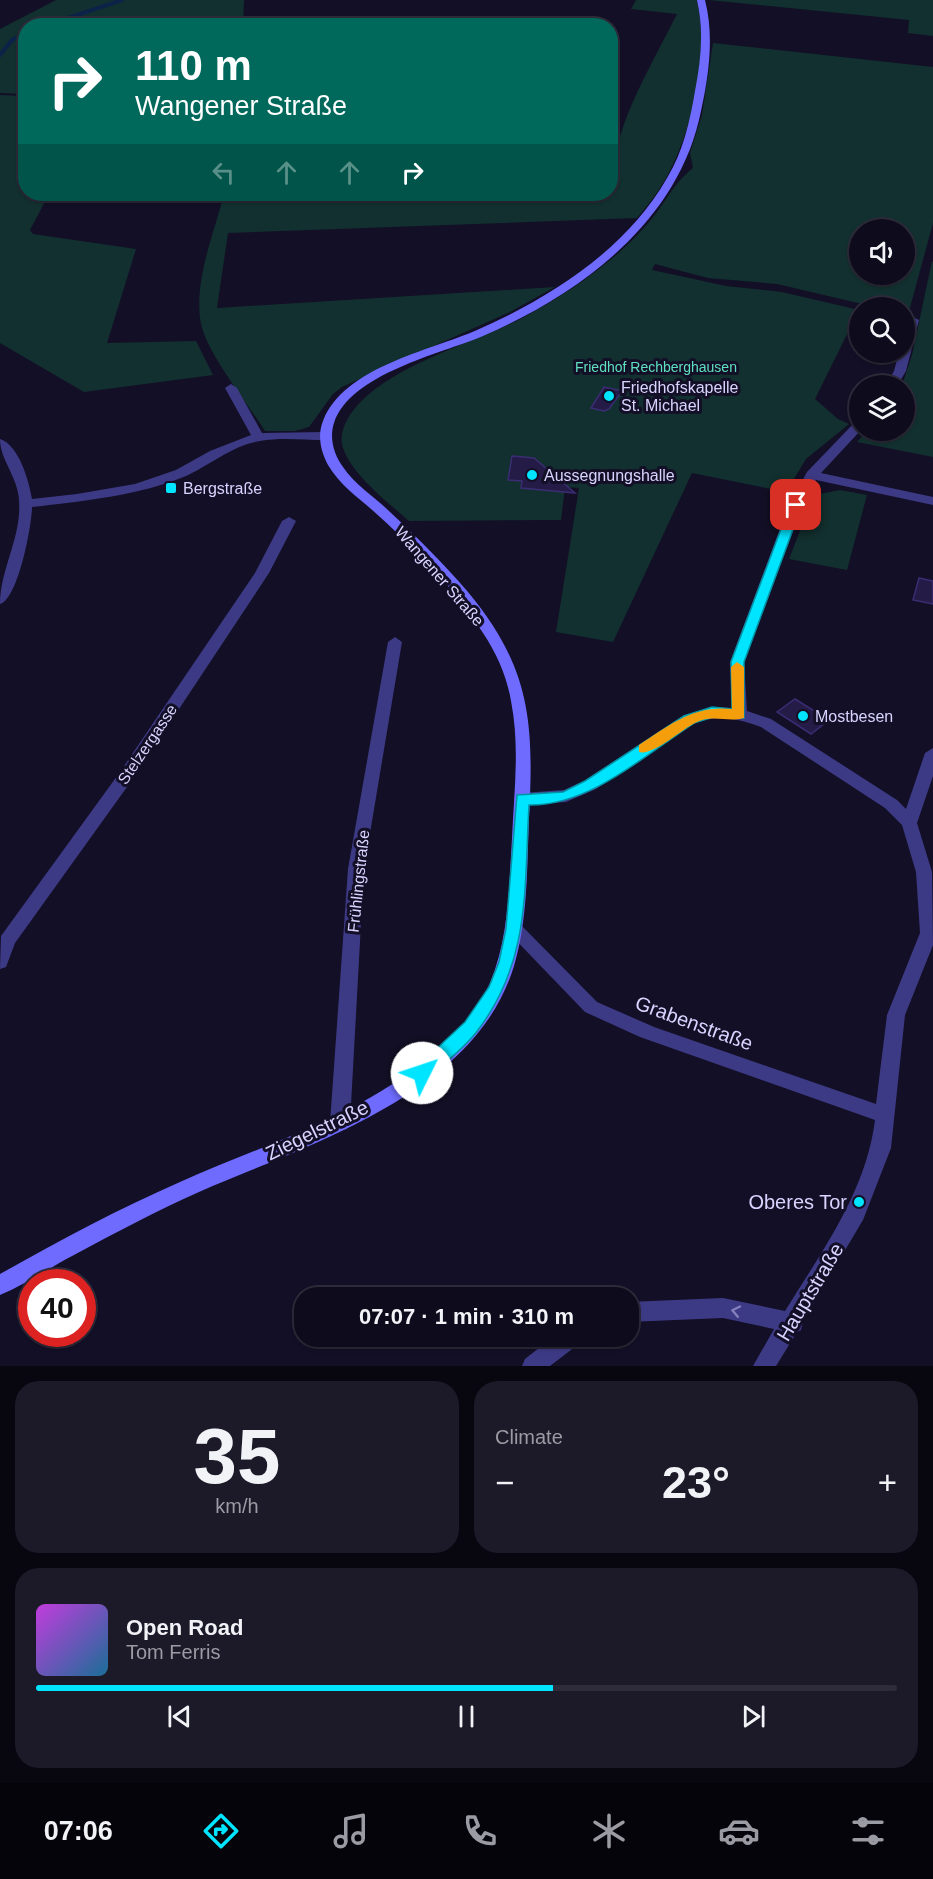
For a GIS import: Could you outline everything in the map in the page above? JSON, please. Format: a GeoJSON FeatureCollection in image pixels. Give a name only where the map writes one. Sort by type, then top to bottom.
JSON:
{"type":"FeatureCollection","features":[{"type":"Feature","properties":{"kind":"street"},"geometry":{"type":"LineString","coordinates":[[28,503],[77,498],[137,487],[181,473],[215,454],[258,437],[325,436],[329,418],[335,408],[359,385],[392,368],[483,332],[560,289],[616,246],[651,208],[672,179],[695,122],[706,44],[706,16],[701,0]]}},
{"type":"Feature","properties":{"kind":"street"},"geometry":{"type":"LineString","coordinates":[[231,388],[258,437]]}},
{"type":"Feature","properties":{"kind":"street","name":"Wangener Straße"},"geometry":{"type":"LineString","coordinates":[[325,436],[337,470],[424,552],[479,617],[498,646],[511,673],[520,705],[524,738],[522,799]]}},
{"type":"Feature","properties":{"kind":"street"},"geometry":{"type":"LineString","coordinates":[[740,714],[737,662],[796,505],[812,475],[849,436]]}},
{"type":"Feature","properties":{"kind":"street"},"geometry":{"type":"LineString","coordinates":[[0,443],[21,477],[28,503],[19,553],[6,572],[0,600]]}},
{"type":"Feature","properties":{"kind":"street"},"geometry":{"type":"LineString","coordinates":[[812,475],[933,501]]}},
{"type":"Feature","properties":{"kind":"street","name":"Stelzergasse"},"geometry":{"type":"LineString","coordinates":[[0,962],[3,939],[138,758],[259,577],[289,521]]}},
{"type":"Feature","properties":{"kind":"street","name":"Frühlingstraße"},"geometry":{"type":"LineString","coordinates":[[340,1123],[356,869],[395,642]]}},
{"type":"Feature","properties":{"kind":"street"},"geometry":{"type":"LineString","coordinates":[[522,799],[545,800],[590,785],[689,719],[712,712],[740,714],[766,723],[891,804],[909,823],[924,872],[931,933],[896,1015],[885,1115]]}},
{"type":"Feature","properties":{"kind":"street"},"geometry":{"type":"LineString","coordinates":[[909,823],[933,753]]}},
{"type":"Feature","properties":{"kind":"street","name":"Ziegelstraße"},"geometry":{"type":"LineString","coordinates":[[0,1285],[81,1240],[184,1190],[340,1123],[431,1067],[471,1027],[496,990],[507,962],[514,929],[522,799]]}},
{"type":"Feature","properties":{"kind":"street","name":"Grabenstraße"},"geometry":{"type":"LineString","coordinates":[[514,929],[591,1007],[647,1032],[885,1115]]}},
{"type":"Feature","properties":{"kind":"street","name":"Hauptstraße"},"geometry":{"type":"LineString","coordinates":[[764,1366],[793,1323],[856,1214],[881,1148],[885,1115]]}},
{"type":"Feature","properties":{"kind":"street"},"geometry":{"type":"LineString","coordinates":[[639,1312],[723,1308],[793,1323]]}},
{"type":"Feature","properties":{"kind":"street"},"geometry":{"type":"LineString","coordinates":[[532,1366],[557,1347]]}},
{"type":"Feature","properties":{"kind":"green space"},"geometry":{"type":"Polygon","coordinates":[[[56,0],[244,0],[243,18],[21,18],[56,0]]]}},
{"type":"Feature","properties":{"kind":"green space"},"geometry":{"type":"Polygon","coordinates":[[[636,0],[697,0],[701,46],[695,97],[681,146],[660,188],[637,218],[228,233],[217,308],[555,287],[510,312],[342,387],[333,394],[309,427],[295,431],[265,431],[219,363],[201,324],[199,308],[202,275],[222,201],[618,201],[618,144],[624,124],[633,101],[677,14],[631,9],[636,0]]]}},
{"type":"Feature","properties":{"kind":"green space"},"geometry":{"type":"Polygon","coordinates":[[[708,0],[933,0],[933,36],[908,33],[909,20],[708,0]]]}},
{"type":"Feature","properties":{"kind":"green space"},"geometry":{"type":"Polygon","coordinates":[[[18,20],[18,94],[0,93],[0,29],[18,20]]]}},
{"type":"Feature","properties":{"kind":"green space","name":"Friedhof Rechberghausen"},"geometry":{"type":"Polygon","coordinates":[[[713,43],[933,67],[933,223],[913,297],[849,297],[849,301],[777,284],[708,278],[655,264],[652,270],[726,286],[782,292],[849,308],[849,330],[815,399],[838,419],[849,424],[806,459],[786,492],[692,473],[613,642],[556,632],[579,488],[565,487],[561,520],[409,521],[355,470],[342,445],[342,434],[352,413],[369,394],[393,377],[524,317],[575,286],[607,262],[637,236],[656,214],[674,187],[693,168],[690,153],[702,115],[713,43]]]}},
{"type":"Feature","properties":{"kind":"green space"},"geometry":{"type":"Polygon","coordinates":[[[0,95],[18,96],[18,201],[45,201],[30,230],[33,234],[136,249],[107,343],[196,341],[213,375],[84,392],[0,343],[0,95]]]}},
{"type":"Feature","properties":{"kind":"green space"},"geometry":{"type":"Polygon","coordinates":[[[932,261],[933,457],[857,442],[915,441],[915,375],[905,375],[909,363],[915,363],[915,341],[932,261]]]}},
{"type":"Feature","properties":{"kind":"green space"},"geometry":{"type":"Polygon","coordinates":[[[840,490],[867,495],[847,570],[789,559],[809,508],[820,494],[840,490]]]}},
{"type":"Feature","properties":{"kind":"building","name":"Friedhofskapelle St. Michael"},"geometry":{"type":"Polygon","coordinates":[[[604,387],[622,391],[609,409],[604,411],[591,408],[604,387]]]}},
{"type":"Feature","properties":{"kind":"building","name":"Aussegnungshalle"},"geometry":{"type":"Polygon","coordinates":[[[512,456],[534,458],[575,493],[521,488],[522,481],[508,480],[512,456]]]}},
{"type":"Feature","properties":{"kind":"building"},"geometry":{"type":"Polygon","coordinates":[[[919,578],[933,581],[933,604],[913,600],[919,578]]]}},
{"type":"Feature","properties":{"kind":"building","name":"Mostbesen"},"geometry":{"type":"Polygon","coordinates":[[[795,699],[829,720],[811,734],[777,712],[795,699]]]}},
{"type":"Feature","properties":{"kind":"waterway"},"geometry":{"type":"LineString","coordinates":[[68,18],[122,0]]}},
{"type":"Feature","properties":{"kind":"waterway"},"geometry":{"type":"LineString","coordinates":[[0,55],[12,40],[18,37]]}},
{"type":"Feature","properties":{"kind":"slow traffic"},"geometry":{"type":"LineString","coordinates":[[644,749],[689,719],[712,712],[740,714],[737,667]]}},
{"type":"Feature","properties":{"kind":"place","name":"Friedhofskapelle St. Michael"},"geometry":{"type":"Point","coordinates":[609,396]}},
{"type":"Feature","properties":{"kind":"place","name":"Aussegnungshalle"},"geometry":{"type":"Point","coordinates":[532,475]}},
{"type":"Feature","properties":{"kind":"place","name":"Bergstraße"},"geometry":{"type":"Point","coordinates":[171,488]}},
{"type":"Feature","properties":{"kind":"place","name":"Mostbesen"},"geometry":{"type":"Point","coordinates":[803,716]}},
{"type":"Feature","properties":{"kind":"place","name":"Oberes Tor"},"geometry":{"type":"Point","coordinates":[859,1202]}},
{"type":"Feature","properties":{"kind":"route"},"geometry":{"type":"LineString","coordinates":[[422,1073],[471,1027],[496,990],[507,962],[514,929],[522,799],[545,800],[566,796],[590,785],[689,719],[712,712],[740,714],[737,662],[796,505]]}}]}
